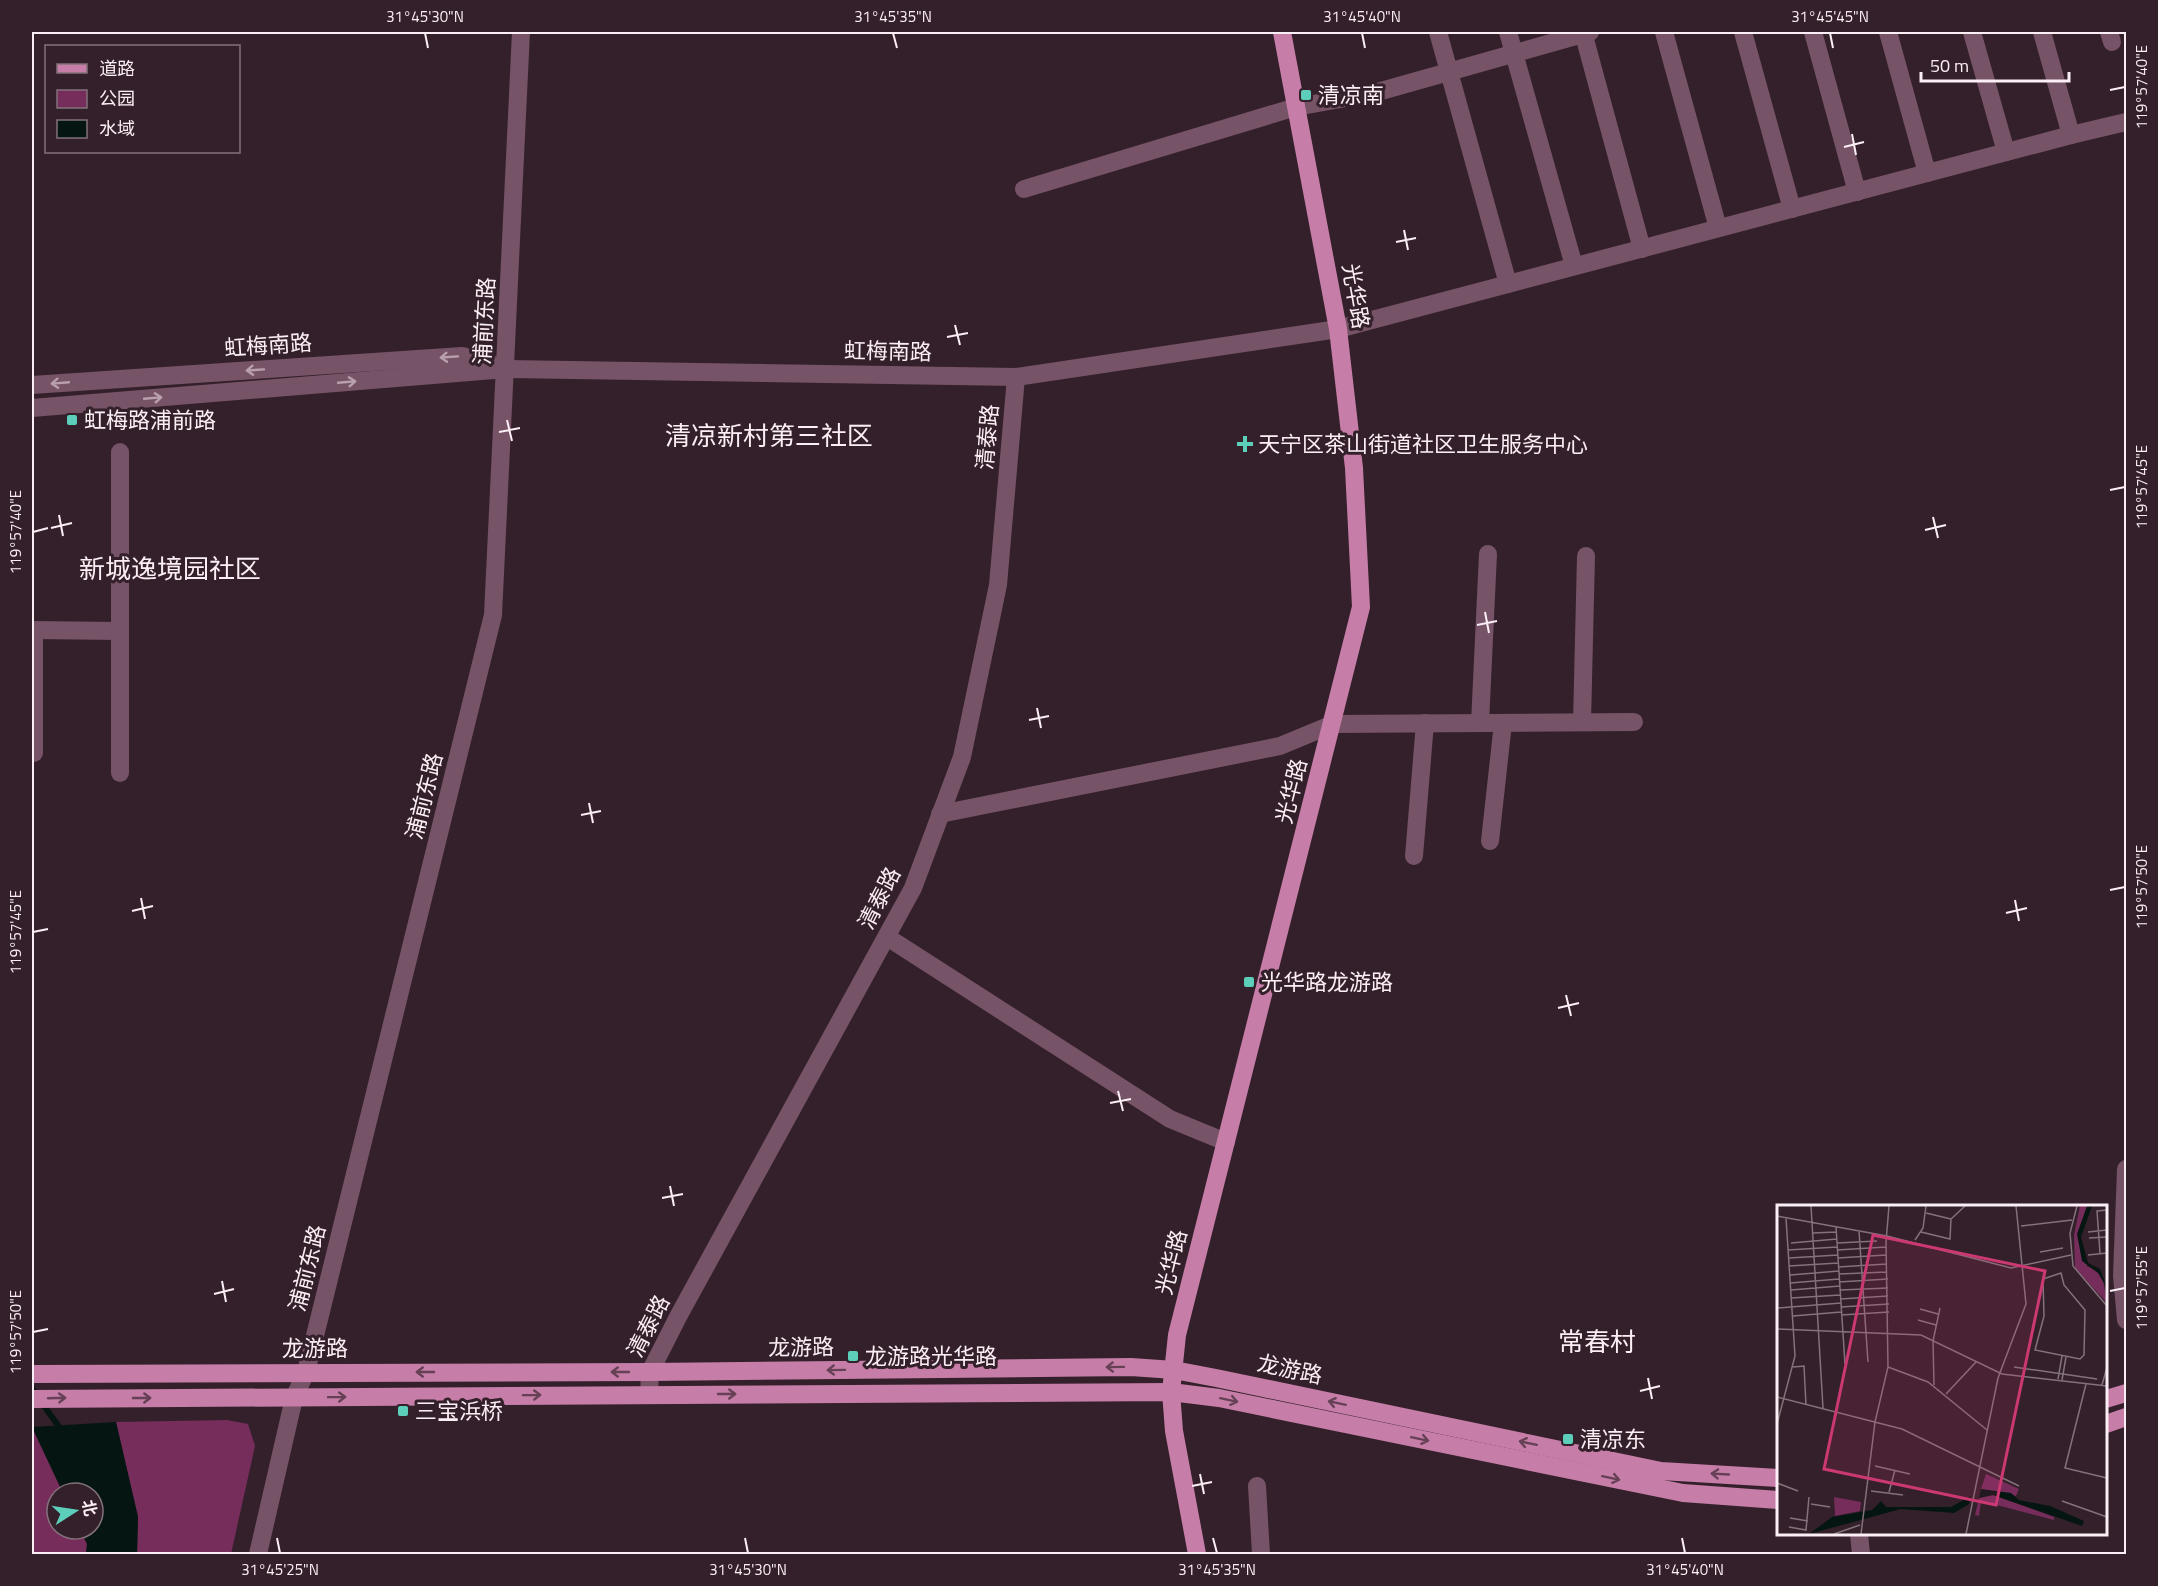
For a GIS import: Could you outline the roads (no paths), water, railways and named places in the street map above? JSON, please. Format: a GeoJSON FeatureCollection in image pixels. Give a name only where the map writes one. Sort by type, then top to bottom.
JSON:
{"type":"FeatureCollection","features":[{"type":"Feature","properties":{"kind":"main road","name":"光华路"},"geometry":{"type":"LineString","coordinates":[[1197,1554],[1174,1431],[1171,1392],[1177,1335],[1361,607],[1354,468],[1338,329],[1281,32]]}},
{"type":"Feature","properties":{"kind":"main road","name":"龙游路"},"geometry":{"type":"LineString","coordinates":[[32,1374],[650,1372],[1131,1367],[1174,1370],[1661,1471],[1777,1478]]}},
{"type":"Feature","properties":{"kind":"main road","name":"龙游路"},"geometry":{"type":"LineString","coordinates":[[32,1399],[1171,1392],[1219,1398],[1683,1492],[1777,1500]]}},
{"type":"Feature","properties":{"kind":"main road"},"geometry":{"type":"LineString","coordinates":[[2107,1400],[2127,1393]]}},
{"type":"Feature","properties":{"kind":"main road"},"geometry":{"type":"LineString","coordinates":[[2107,1424],[2127,1417]]}},
{"type":"Feature","properties":{"kind":"street","name":"浦前东路"},"geometry":{"type":"LineString","coordinates":[[258,1554],[294,1398],[306,1372],[493,615],[521,32]]}},
{"type":"Feature","properties":{"kind":"street"},"geometry":{"type":"LineString","coordinates":[[1438,32],[1508,284]]}},
{"type":"Feature","properties":{"kind":"street"},"geometry":{"type":"LineString","coordinates":[[1508,32],[1574,266]]}},
{"type":"Feature","properties":{"kind":"street"},"geometry":{"type":"LineString","coordinates":[[1024,189],[1296,107],[1374,93],[1586,32],[1642,249]]}},
{"type":"Feature","properties":{"kind":"street"},"geometry":{"type":"LineString","coordinates":[[1664,32],[1718,228]]}},
{"type":"Feature","properties":{"kind":"street"},"geometry":{"type":"LineString","coordinates":[[1743,32],[1792,209]]}},
{"type":"Feature","properties":{"kind":"street"},"geometry":{"type":"LineString","coordinates":[[1813,32],[1857,192]]}},
{"type":"Feature","properties":{"kind":"street"},"geometry":{"type":"LineString","coordinates":[[1888,32],[1927,173]]}},
{"type":"Feature","properties":{"kind":"street"},"geometry":{"type":"LineString","coordinates":[[1971,32],[2006,152]]}},
{"type":"Feature","properties":{"kind":"street"},"geometry":{"type":"LineString","coordinates":[[2042,32],[2072,135]]}},
{"type":"Feature","properties":{"kind":"street","name":"虹梅南路"},"geometry":{"type":"LineString","coordinates":[[32,408],[506,369],[1016,377],[1338,329],[2127,122]]}},
{"type":"Feature","properties":{"kind":"street","name":"虹梅南路"},"geometry":{"type":"LineString","coordinates":[[32,385],[462,356],[506,369]]}},
{"type":"Feature","properties":{"kind":"street","name":"清泰路"},"geometry":{"type":"LineString","coordinates":[[649,1394],[650,1372],[685,1304],[913,888],[962,757],[998,585],[1016,377]]}},
{"type":"Feature","properties":{"kind":"street"},"geometry":{"type":"LineString","coordinates":[[120,452],[120,773]]}},
{"type":"Feature","properties":{"kind":"street"},"geometry":{"type":"LineString","coordinates":[[1480,723],[1488,554]]}},
{"type":"Feature","properties":{"kind":"street"},"geometry":{"type":"LineString","coordinates":[[1582,722],[1586,556]]}},
{"type":"Feature","properties":{"kind":"street"},"geometry":{"type":"LineString","coordinates":[[34,753],[33,630],[120,631]]}},
{"type":"Feature","properties":{"kind":"street"},"geometry":{"type":"LineString","coordinates":[[940,814],[1280,746],[1333,723],[1634,722]]}},
{"type":"Feature","properties":{"kind":"street"},"geometry":{"type":"LineString","coordinates":[[1414,856],[1425,723]]}},
{"type":"Feature","properties":{"kind":"street"},"geometry":{"type":"LineString","coordinates":[[1490,841],[1503,723]]}},
{"type":"Feature","properties":{"kind":"street"},"geometry":{"type":"LineString","coordinates":[[886,937],[1170,1119],[1227,1142]]}},
{"type":"Feature","properties":{"kind":"street"},"geometry":{"type":"LineString","coordinates":[[2127,1169],[2122,1276],[2127,1320]]}},
{"type":"Feature","properties":{"kind":"street"},"geometry":{"type":"LineString","coordinates":[[1257,1486],[1261,1554]]}},
{"type":"Feature","properties":{"kind":"street"},"geometry":{"type":"LineString","coordinates":[[1859,1535],[1861,1554]]}},
{"type":"Feature","properties":{"kind":"water"},"geometry":{"type":"Polygon","coordinates":[[[116,1422],[138,1517],[137,1554],[86,1554],[86,1541],[105,1541],[105,1481],[57,1481],[32,1427],[116,1422]]]}},
{"type":"Feature","properties":{"kind":"waterway"},"geometry":{"type":"LineString","coordinates":[[32,1389],[62,1431]]}},
{"type":"Feature","properties":{"kind":"place","name":"清凉南"},"geometry":{"type":"Point","coordinates":[1306,95]}},
{"type":"Feature","properties":{"kind":"place","name":"虹梅路浦前路"},"geometry":{"type":"Point","coordinates":[72,420]}},
{"type":"Feature","properties":{"kind":"place","name":"天宁区茶山街道社区卫生服务中心"},"geometry":{"type":"Point","coordinates":[1245,444]}},
{"type":"Feature","properties":{"kind":"place","name":"光华路龙游路"},"geometry":{"type":"Point","coordinates":[1249,982]}},
{"type":"Feature","properties":{"kind":"place","name":"龙游路光华路"},"geometry":{"type":"Point","coordinates":[853,1356]}},
{"type":"Feature","properties":{"kind":"place","name":"三宝浜桥"},"geometry":{"type":"Point","coordinates":[403,1411]}},
{"type":"Feature","properties":{"kind":"place","name":"清凉东"},"geometry":{"type":"Point","coordinates":[1568,1439]}},
{"type":"Feature","properties":{"kind":"district","name":"清凉新村第三社区"},"geometry":{"type":"Point","coordinates":[769,436]}},
{"type":"Feature","properties":{"kind":"district","name":"新城逸境园社区"},"geometry":{"type":"Point","coordinates":[170,569]}},
{"type":"Feature","properties":{"kind":"district","name":"常春村"},"geometry":{"type":"Point","coordinates":[1597,1342]}}]}
